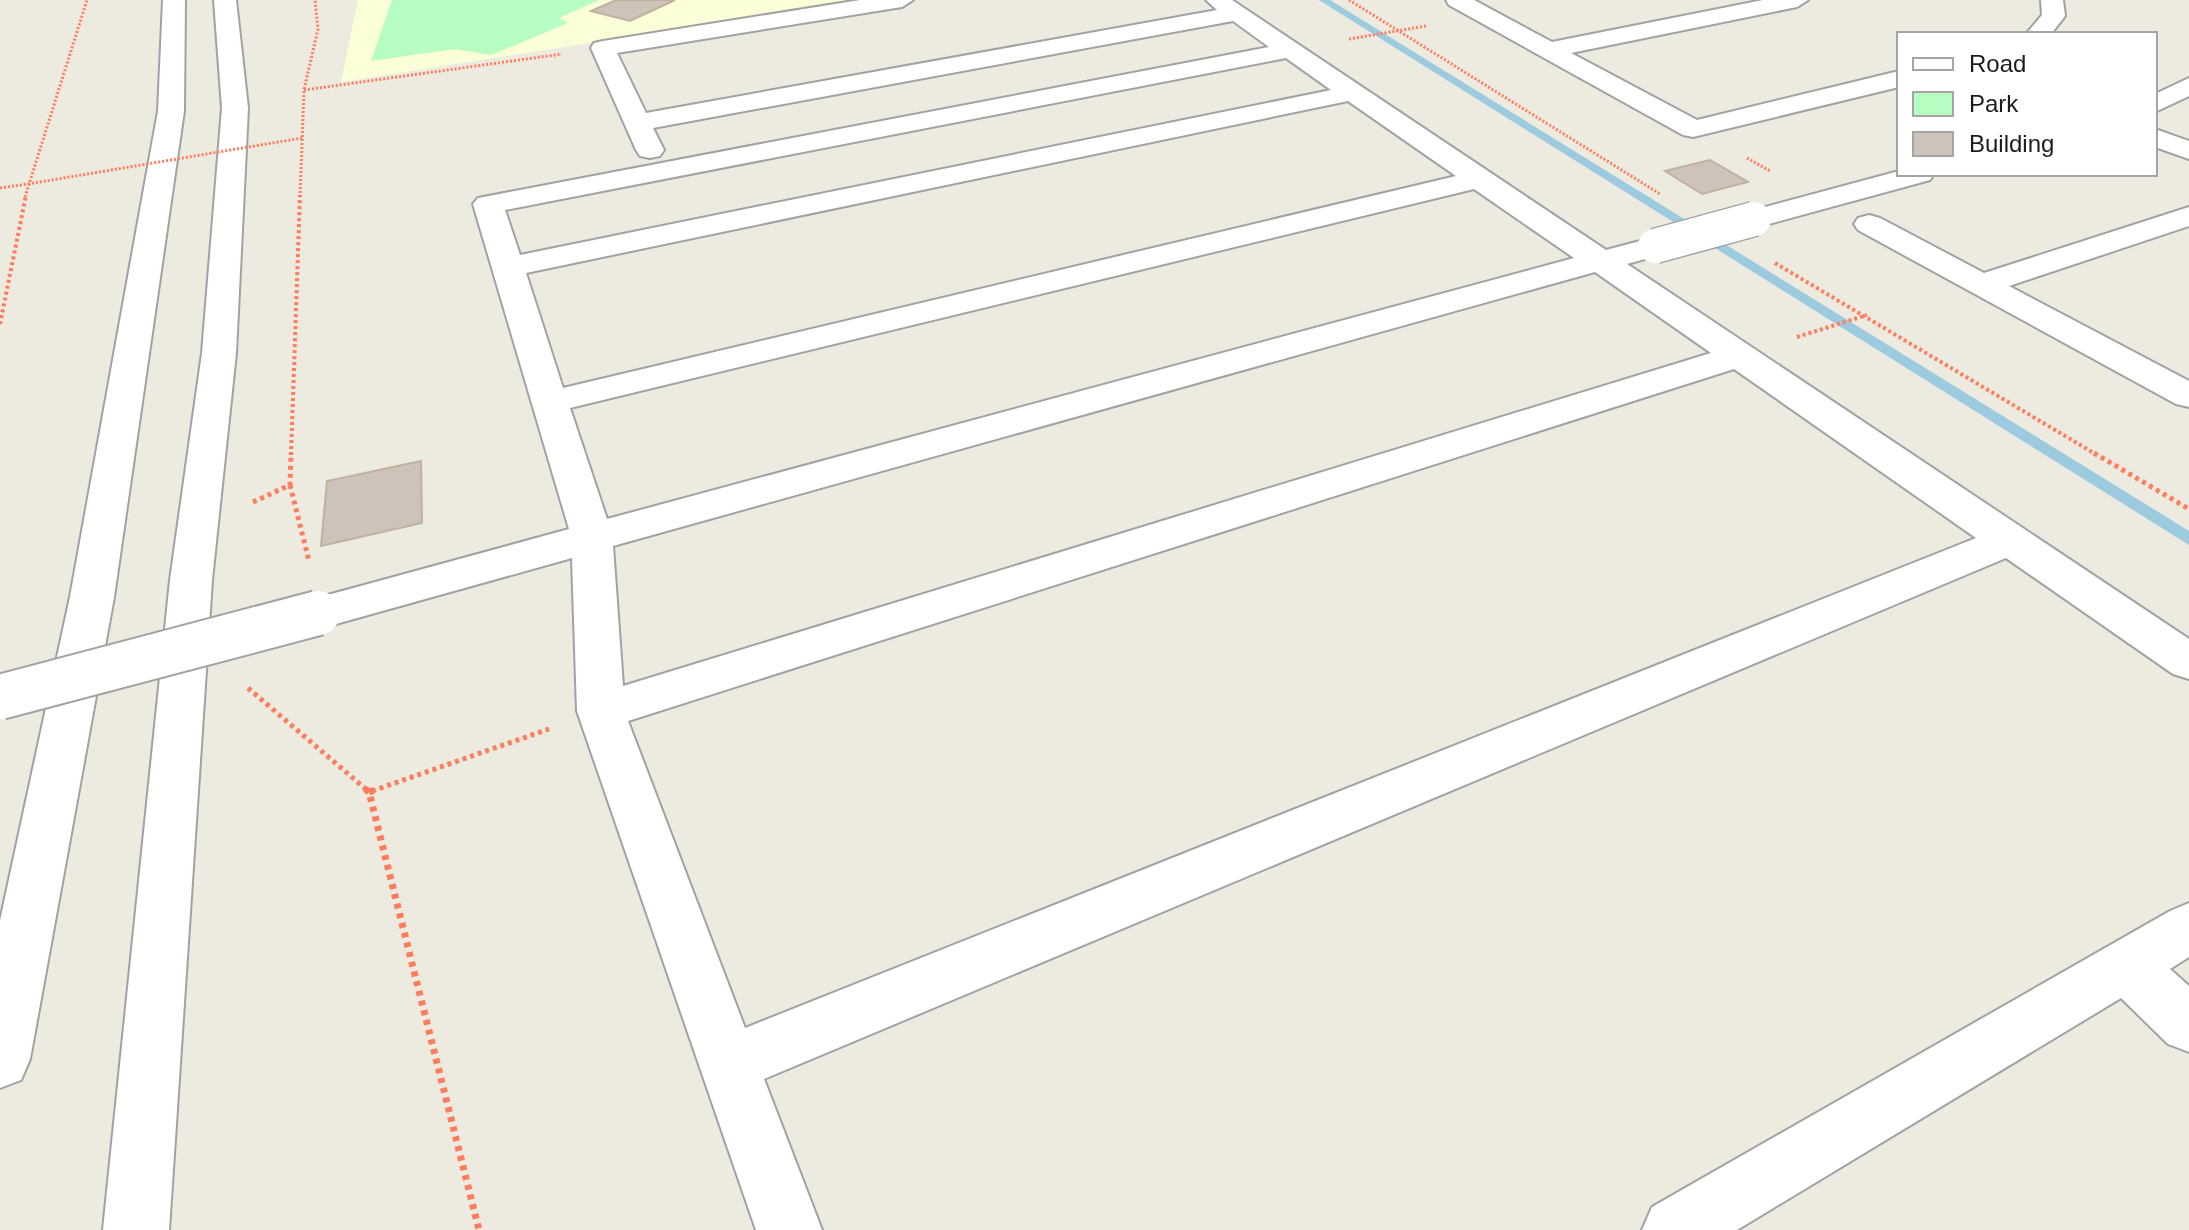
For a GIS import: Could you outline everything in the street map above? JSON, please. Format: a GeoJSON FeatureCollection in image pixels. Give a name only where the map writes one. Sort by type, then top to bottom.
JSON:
{"type":"FeatureCollection","features":[{"type":"Feature","properties":{"kind":"street"},"geometry":{"type":"LineString","coordinates":[[0,1059],[100,550],[171,111],[174,0]]}},
{"type":"Feature","properties":{"kind":"street"},"geometry":{"type":"LineString","coordinates":[[136,1230],[191,580],[220,338],[235,108],[225,0]]}},
{"type":"Feature","properties":{"kind":"street"},"geometry":{"type":"LineString","coordinates":[[659,171],[603,48],[902,0]]}},
{"type":"Feature","properties":{"kind":"street"},"geometry":{"type":"LineString","coordinates":[[1457,0],[1693,129],[1897,79]]}},
{"type":"Feature","properties":{"kind":"street"},"geometry":{"type":"LineString","coordinates":[[1549,50],[1797,0]]}},
{"type":"Feature","properties":{"kind":"street"},"geometry":{"type":"LineString","coordinates":[[2040,32],[2054,16],[2052,0]]}},
{"type":"Feature","properties":{"kind":"street"},"geometry":{"type":"LineString","coordinates":[[638,123],[1226,7],[2189,662]]}},
{"type":"Feature","properties":{"kind":"street"},"geometry":{"type":"LineString","coordinates":[[789,1230],[601,711],[592,537],[488,204],[1289,50]]}},
{"type":"Feature","properties":{"kind":"street"},"geometry":{"type":"LineString","coordinates":[[2157,103],[2189,86]]}},
{"type":"Feature","properties":{"kind":"street"},"geometry":{"type":"LineString","coordinates":[[508,267],[1352,93]]}},
{"type":"Feature","properties":{"kind":"street"},"geometry":{"type":"LineString","coordinates":[[2157,138],[2189,151]]}},
{"type":"Feature","properties":{"kind":"street"},"geometry":{"type":"LineString","coordinates":[[0,697],[314,592],[592,537],[1913,176]]}},
{"type":"Feature","properties":{"kind":"street"},"geometry":{"type":"LineString","coordinates":[[550,402],[1480,179]]}},
{"type":"Feature","properties":{"kind":"street"},"geometry":{"type":"LineString","coordinates":[[1980,285],[2189,216]]}},
{"type":"Feature","properties":{"kind":"street"},"geometry":{"type":"LineString","coordinates":[[1869,224],[2189,396]]}},
{"type":"Feature","properties":{"kind":"street"},"geometry":{"type":"LineString","coordinates":[[601,711],[1739,356]]}},
{"type":"Feature","properties":{"kind":"street"},"geometry":{"type":"LineString","coordinates":[[729,1064],[2010,540]]}},
{"type":"Feature","properties":{"kind":"street"},"geometry":{"type":"LineString","coordinates":[[1675,1230],[2189,928]]}},
{"type":"Feature","properties":{"kind":"street"},"geometry":{"type":"LineString","coordinates":[[2126,965],[2189,1024]]}},
{"type":"Feature","properties":{"kind":"path"},"geometry":{"type":"LineString","coordinates":[[0,324],[28,184],[87,0]]}},
{"type":"Feature","properties":{"kind":"path"},"geometry":{"type":"LineString","coordinates":[[1289,50],[1483,15]]}},
{"type":"Feature","properties":{"kind":"path"},"geometry":{"type":"LineString","coordinates":[[304,90],[603,48]]}},
{"type":"Feature","properties":{"kind":"path"},"geometry":{"type":"LineString","coordinates":[[1693,129],[1823,200]]}},
{"type":"Feature","properties":{"kind":"path"},"geometry":{"type":"LineString","coordinates":[[0,188],[302,138]]}},
{"type":"Feature","properties":{"kind":"path"},"geometry":{"type":"LineString","coordinates":[[1739,356],[1867,315]]}},
{"type":"Feature","properties":{"kind":"path"},"geometry":{"type":"LineString","coordinates":[[290,485],[314,592]]}},
{"type":"Feature","properties":{"kind":"path"},"geometry":{"type":"LineString","coordinates":[[369,792],[601,711]]}},
{"type":"Feature","properties":{"kind":"shaded area"},"geometry":{"type":"Polygon","coordinates":[[[358,0],[864,0],[341,82],[358,0]]]}},
{"type":"Feature","properties":{"kind":"green space"},"geometry":{"type":"Polygon","coordinates":[[[392,0],[599,0],[559,18],[568,23],[491,55],[455,49],[371,61],[392,0]]]}},
{"type":"Feature","properties":{"kind":"building"},"geometry":{"type":"Polygon","coordinates":[[[616,0],[675,0],[630,21],[591,11],[616,0]]]}},
{"type":"Feature","properties":{"kind":"building"},"geometry":{"type":"Polygon","coordinates":[[[1710,160],[1748,182],[1702,194],[1665,171],[1710,160]]]}},
{"type":"Feature","properties":{"kind":"building"},"geometry":{"type":"Polygon","coordinates":[[[421,461],[422,523],[321,546],[327,481],[421,461]]]}},
{"type":"Feature","properties":{"kind":"waterway"},"geometry":{"type":"LineString","coordinates":[[1324,0],[2189,539]]}}]}
